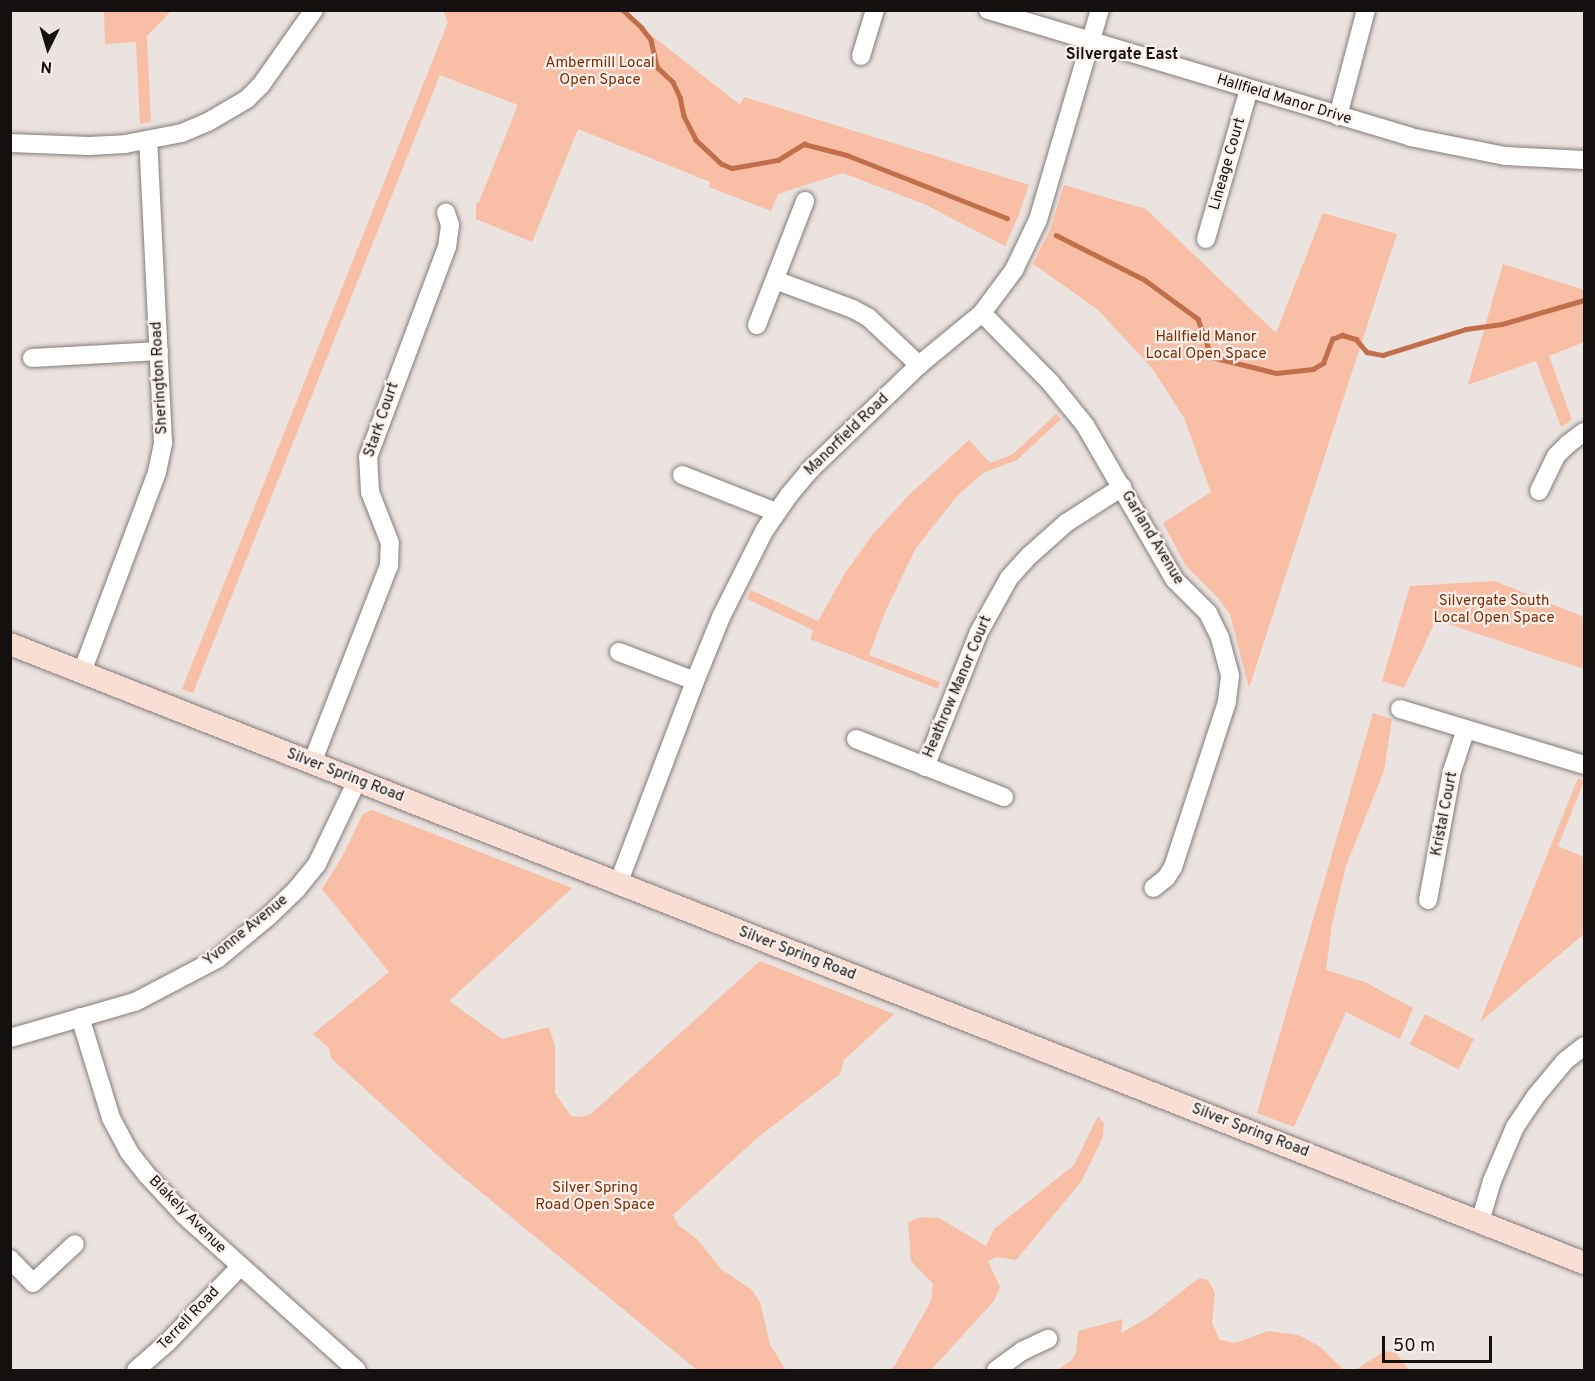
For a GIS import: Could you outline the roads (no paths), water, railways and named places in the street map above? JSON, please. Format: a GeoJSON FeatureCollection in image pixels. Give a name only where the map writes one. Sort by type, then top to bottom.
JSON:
{"type":"FeatureCollection","features":[{"type":"Feature","properties":{"kind":"main road","name":"Silver Spring Road"},"geometry":{"type":"LineString","coordinates":[[10,644],[1584,1263]]}},
{"type":"Feature","properties":{"kind":"street"},"geometry":{"type":"LineString","coordinates":[[10,143],[89,146],[148,141],[182,133],[208,122],[247,99],[275,69],[314,10]]}},
{"type":"Feature","properties":{"kind":"street"},"geometry":{"type":"LineString","coordinates":[[861,56],[875,10]]}},
{"type":"Feature","properties":{"kind":"street","name":"Hallfield Manor Drive"},"geometry":{"type":"LineString","coordinates":[[988,10],[1338,116],[1454,147],[1505,156],[1584,160]]}},
{"type":"Feature","properties":{"kind":"street","name":"Manorfield Road"},"geometry":{"type":"LineString","coordinates":[[618,884],[694,681],[743,571],[776,512],[825,455],[919,365],[981,313],[1014,270],[1038,220],[1100,10]]}},
{"type":"Feature","properties":{"kind":"street"},"geometry":{"type":"LineString","coordinates":[[1338,116],[1366,10]]}},
{"type":"Feature","properties":{"kind":"street","name":"Lineage Court"},"geometry":{"type":"LineString","coordinates":[[1206,240],[1249,89]]}},
{"type":"Feature","properties":{"kind":"street","name":"Sherington Road"},"geometry":{"type":"LineString","coordinates":[[82,672],[161,456],[163,422],[148,141]]}},
{"type":"Feature","properties":{"kind":"street"},"geometry":{"type":"LineString","coordinates":[[757,325],[805,201]]}},
{"type":"Feature","properties":{"kind":"street","name":"Stark Court"},"geometry":{"type":"LineString","coordinates":[[312,763],[388,566],[390,543],[370,492],[368,457],[447,247],[450,225],[446,213]]}},
{"type":"Feature","properties":{"kind":"street"},"geometry":{"type":"LineString","coordinates":[[775,280],[853,309],[869,318],[919,365]]}},
{"type":"Feature","properties":{"kind":"street","name":"Garland Avenue"},"geometry":{"type":"LineString","coordinates":[[981,313],[1069,404],[1105,456],[1175,580],[1212,619],[1220,638],[1230,676],[1227,702],[1173,867],[1166,878],[1153,888]]}},
{"type":"Feature","properties":{"kind":"street"},"geometry":{"type":"LineString","coordinates":[[32,358],[159,351]]}},
{"type":"Feature","properties":{"kind":"street"},"geometry":{"type":"LineString","coordinates":[[1539,491],[1556,456],[1584,432]]}},
{"type":"Feature","properties":{"kind":"street"},"geometry":{"type":"LineString","coordinates":[[682,475],[776,512]]}},
{"type":"Feature","properties":{"kind":"street","name":"Heathrow Manor Court"},"geometry":{"type":"LineString","coordinates":[[925,767],[979,632],[1009,578],[1035,550],[1066,524],[1122,487]]}},
{"type":"Feature","properties":{"kind":"street"},"geometry":{"type":"LineString","coordinates":[[620,652],[694,681]]}},
{"type":"Feature","properties":{"kind":"street"},"geometry":{"type":"LineString","coordinates":[[1400,709],[1584,765]]}},
{"type":"Feature","properties":{"kind":"street","name":"Kristal Court"},"geometry":{"type":"LineString","coordinates":[[1428,900],[1452,771],[1467,729]]}},
{"type":"Feature","properties":{"kind":"street","name":"Heathrow Manor Court"},"geometry":{"type":"LineString","coordinates":[[856,739],[1004,797]]}},
{"type":"Feature","properties":{"kind":"street","name":"Yvonne Avenue"},"geometry":{"type":"LineString","coordinates":[[10,1038],[135,1002],[217,959],[269,916],[296,890],[317,864],[357,781]]}},
{"type":"Feature","properties":{"kind":"street","name":"Blakely Avenue"},"geometry":{"type":"LineString","coordinates":[[80,1017],[111,1118],[129,1152],[171,1202],[357,1371]]}},
{"type":"Feature","properties":{"kind":"street"},"geometry":{"type":"LineString","coordinates":[[1479,1222],[1496,1170],[1515,1127],[1535,1097],[1565,1061],[1584,1046]]}},
{"type":"Feature","properties":{"kind":"street"},"geometry":{"type":"LineString","coordinates":[[10,1259],[33,1283],[75,1245]]}},
{"type":"Feature","properties":{"kind":"street","name":"Terrell Road"},"geometry":{"type":"LineString","coordinates":[[136,1371],[167,1343],[240,1267]]}},
{"type":"Feature","properties":{"kind":"street"},"geometry":{"type":"LineString","coordinates":[[996,1371],[1022,1351],[1048,1340]]}},
{"type":"Feature","properties":{"kind":"waterway"},"geometry":{"type":"LineString","coordinates":[[623,10],[651,40],[657,67],[673,82],[680,97],[684,116],[696,140],[722,164],[732,168],[778,160],[804,144],[847,155],[1007,218]]}},
{"type":"Feature","properties":{"kind":"waterway"},"geometry":{"type":"LineString","coordinates":[[1056,235],[1145,280],[1198,319],[1212,357],[1276,373],[1313,369],[1323,363],[1332,339],[1342,335],[1356,339],[1367,352],[1383,355],[1466,329],[1502,324],[1584,300]]}},
{"type":"Feature","properties":{"kind":"district","name":"Silvergate East"},"geometry":{"type":"Point","coordinates":[1122,55]}},
{"type":"Feature","properties":{"kind":"park label","name":"Ambermill Local Open Space"},"geometry":{"type":"Point","coordinates":[600,72]}},
{"type":"Feature","properties":{"kind":"park label","name":"Hallfield Manor Local Open Space"},"geometry":{"type":"Point","coordinates":[1206,346]}},
{"type":"Feature","properties":{"kind":"park label","name":"Silvergate South Local Open Space"},"geometry":{"type":"Point","coordinates":[1494,610]}},
{"type":"Feature","properties":{"kind":"park label","name":"Silver Spring Road Open Space"},"geometry":{"type":"Point","coordinates":[595,1196]}}]}
